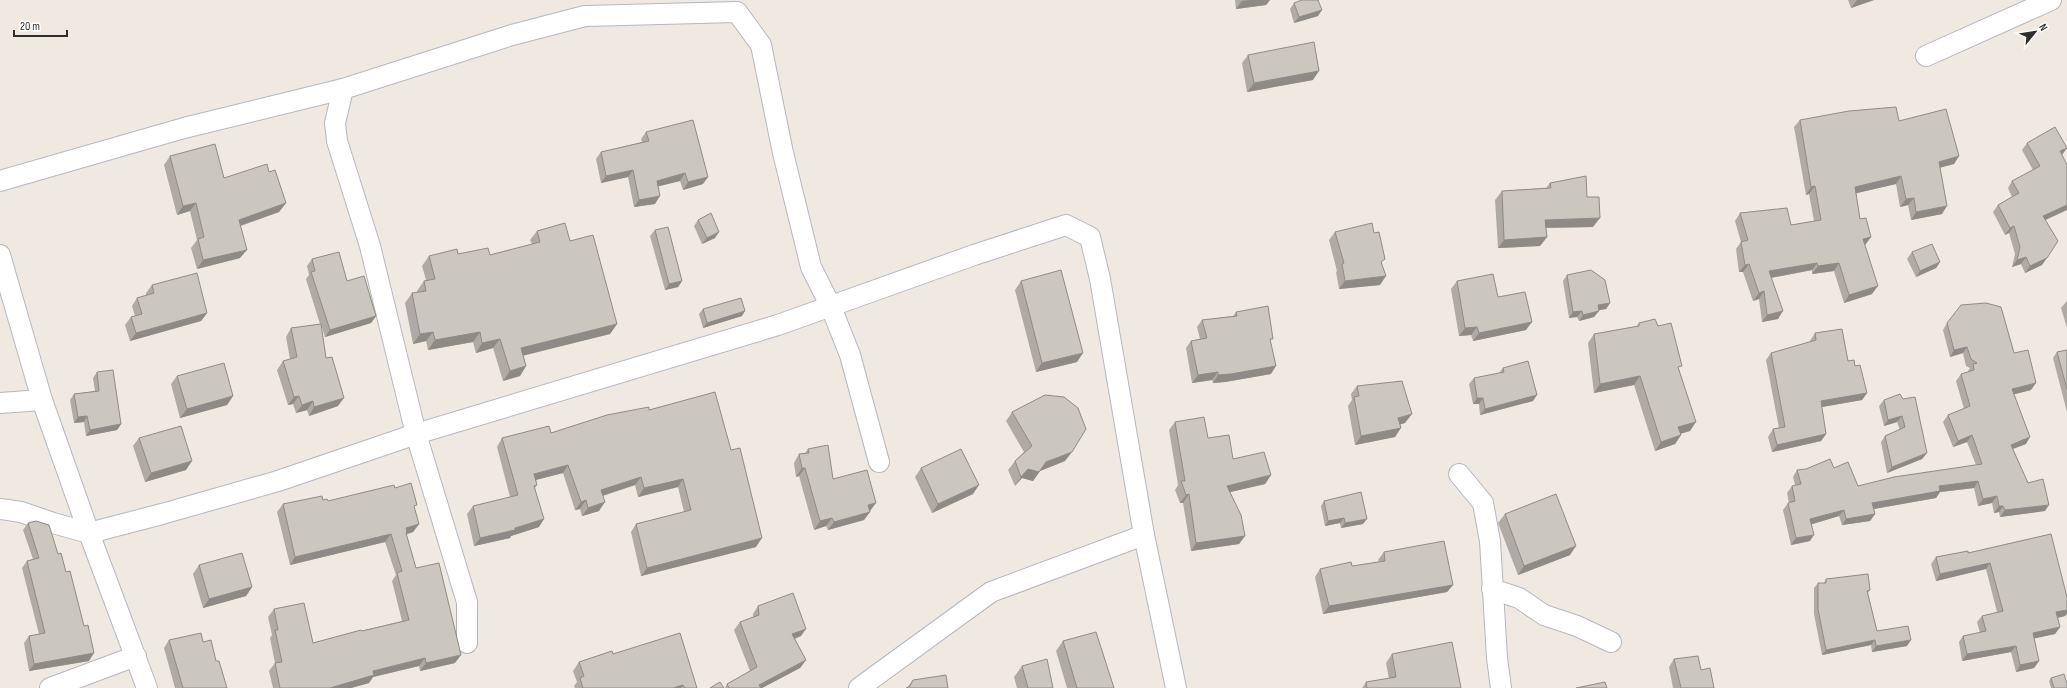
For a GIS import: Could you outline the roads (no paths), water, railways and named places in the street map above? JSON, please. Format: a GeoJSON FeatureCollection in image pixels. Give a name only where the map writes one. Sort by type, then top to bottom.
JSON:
{"type":"FeatureCollection","features":[{"type":"Feature","properties":{"kind":"street"},"geometry":{"type":"LineString","coordinates":[[1926,56],[2051,0]]}},
{"type":"Feature","properties":{"kind":"street"},"geometry":{"type":"LineString","coordinates":[[0,181],[184,128],[344,89],[512,35],[584,8],[737,12],[761,45],[783,153],[811,267],[831,307],[850,355],[879,462]]}},
{"type":"Feature","properties":{"kind":"street"},"geometry":{"type":"LineString","coordinates":[[344,89],[335,123],[337,141],[370,246],[416,434],[467,602],[467,643]]}},
{"type":"Feature","properties":{"kind":"street"},"geometry":{"type":"LineString","coordinates":[[0,508],[21,512],[89,533],[162,514],[278,481],[416,434],[597,381],[831,307],[974,255],[1066,225],[1090,237],[1100,279],[1144,534],[1176,688]]}},
{"type":"Feature","properties":{"kind":"street"},"geometry":{"type":"LineString","coordinates":[[0,255],[42,400],[89,533],[147,688]]}},
{"type":"Feature","properties":{"kind":"street"},"geometry":{"type":"LineString","coordinates":[[0,403],[42,400]]}},
{"type":"Feature","properties":{"kind":"street"},"geometry":{"type":"LineString","coordinates":[[1459,474],[1483,502],[1490,541],[1492,589],[1501,688]]}},
{"type":"Feature","properties":{"kind":"street"},"geometry":{"type":"LineString","coordinates":[[859,688],[991,592],[1144,534]]}},
{"type":"Feature","properties":{"kind":"street"},"geometry":{"type":"LineString","coordinates":[[1492,589],[1519,598],[1544,615],[1577,626],[1611,642]]}},
{"type":"Feature","properties":{"kind":"street"},"geometry":{"type":"LineString","coordinates":[[50,688],[136,656]]}}]}
